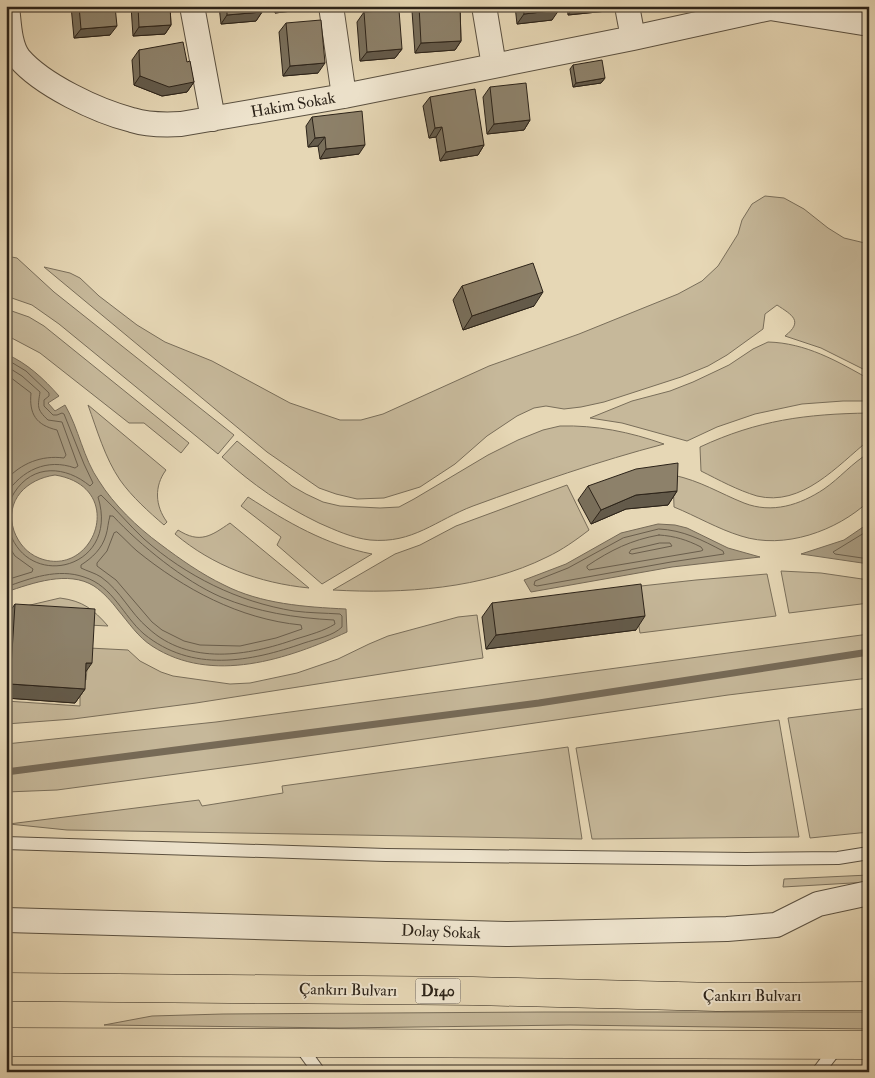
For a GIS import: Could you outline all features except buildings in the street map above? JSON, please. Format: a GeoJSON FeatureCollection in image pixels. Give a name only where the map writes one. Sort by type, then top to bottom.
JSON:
{"type":"FeatureCollection","features":[{"type":"Feature","properties":{"kind":"highway","name":"Çankırı Bulvarı"},"geometry":{"type":"LineString","coordinates":[[6,987],[473,991],[717,997],[869,996]]}},
{"type":"Feature","properties":{"kind":"highway"},"geometry":{"type":"LineString","coordinates":[[6,1042],[838,1046],[869,1044]]}},
{"type":"Feature","properties":{"kind":"street","name":"Hakim Sokak"},"geometry":{"type":"LineString","coordinates":[[7,6],[9,42],[18,57],[47,81],[76,98],[110,114],[133,121],[161,125],[213,119],[344,96],[633,38],[770,7]]}},
{"type":"Feature","properties":{"kind":"street"},"geometry":{"type":"LineString","coordinates":[[192,6],[213,119]]}},
{"type":"Feature","properties":{"kind":"street"},"geometry":{"type":"LineString","coordinates":[[331,6],[344,96]]}},
{"type":"Feature","properties":{"kind":"street"},"geometry":{"type":"LineString","coordinates":[[484,6],[494,66]]}},
{"type":"Feature","properties":{"kind":"street"},"geometry":{"type":"LineString","coordinates":[[627,6],[633,38]]}},
{"type":"Feature","properties":{"kind":"street"},"geometry":{"type":"LineString","coordinates":[[770,7],[869,24]]}},
{"type":"Feature","properties":{"kind":"street","name":"Dolay Sokak"},"geometry":{"type":"LineString","coordinates":[[6,920],[506,934],[727,928],[776,925],[818,904],[869,893]]}},
{"type":"Feature","properties":{"kind":"lane"},"geometry":{"type":"LineString","coordinates":[[6,843],[386,855],[802,860],[869,854]]}},
{"type":"Feature","properties":{"kind":"lane"},"geometry":{"type":"LineString","coordinates":[[298,1043],[319,1072]]}},
{"type":"Feature","properties":{"kind":"lane"},"geometry":{"type":"LineString","coordinates":[[818,1072],[838,1046]]}},
{"type":"Feature","properties":{"kind":"shaded area"},"geometry":{"type":"Polygon","coordinates":[[[765,196],[784,198],[804,209],[844,238],[869,244],[869,372],[821,348],[785,336],[791,331],[795,322],[791,315],[777,305],[765,314],[763,329],[708,366],[681,377],[604,402],[564,409],[546,406],[534,408],[517,416],[487,436],[455,464],[420,487],[384,498],[357,499],[319,488],[267,452],[44,267],[70,273],[80,278],[99,296],[137,325],[165,342],[212,361],[290,403],[340,420],[361,420],[383,414],[489,366],[579,334],[678,294],[702,281],[718,266],[738,234],[742,220],[752,204],[765,196]]]}},
{"type":"Feature","properties":{"kind":"shaded area"},"geometry":{"type":"Polygon","coordinates":[[[6,256],[17,258],[54,292],[234,435],[218,454],[59,324],[32,305],[6,296],[6,256]]]}},
{"type":"Feature","properties":{"kind":"shaded area"},"geometry":{"type":"Polygon","coordinates":[[[6,309],[29,317],[44,326],[189,443],[181,453],[144,423],[129,423],[40,353],[6,335],[6,309]]]}},
{"type":"Feature","properties":{"kind":"shaded area"},"geometry":{"type":"Polygon","coordinates":[[[768,342],[808,349],[869,379],[869,401],[802,404],[755,414],[717,427],[687,441],[622,423],[590,418],[632,401],[670,391],[693,382],[729,365],[753,349],[768,342]]]}},
{"type":"Feature","properties":{"kind":"shaded area"},"geometry":{"type":"Polygon","coordinates":[[[88,405],[166,470],[158,489],[158,503],[167,522],[164,525],[135,498],[120,480],[106,453],[88,405]]]}},
{"type":"Feature","properties":{"kind":"shaded area"},"geometry":{"type":"Polygon","coordinates":[[[869,413],[869,440],[818,482],[789,496],[773,498],[757,496],[735,488],[701,471],[700,447],[742,430],[803,417],[869,413]]]}},
{"type":"Feature","properties":{"kind":"shaded area"},"geometry":{"type":"Polygon","coordinates":[[[560,426],[613,430],[664,444],[544,481],[473,506],[412,535],[385,540],[370,540],[350,536],[305,516],[268,494],[222,457],[237,441],[292,486],[323,502],[340,506],[399,507],[488,455],[518,440],[543,430],[560,426]]]}},
{"type":"Feature","properties":{"kind":"shaded area"},"geometry":{"type":"Polygon","coordinates":[[[869,453],[869,501],[842,521],[809,535],[775,541],[758,540],[732,533],[674,507],[673,475],[701,484],[744,503],[765,508],[775,508],[796,503],[815,495],[869,453]]]}},
{"type":"Feature","properties":{"kind":"shaded area"},"geometry":{"type":"Polygon","coordinates":[[[567,485],[589,530],[569,545],[547,557],[522,568],[470,583],[415,590],[333,590],[395,554],[420,545],[456,526],[567,485]]]}},
{"type":"Feature","properties":{"kind":"shaded area"},"geometry":{"type":"Polygon","coordinates":[[[248,497],[307,532],[339,545],[372,554],[322,584],[277,545],[281,537],[241,506],[248,497]]]}},
{"type":"Feature","properties":{"kind":"shaded area"},"geometry":{"type":"Polygon","coordinates":[[[230,523],[309,588],[272,582],[238,571],[205,555],[175,534],[178,530],[193,537],[205,537],[217,532],[230,523]]]}},
{"type":"Feature","properties":{"kind":"shaded area"},"geometry":{"type":"Polygon","coordinates":[[[781,571],[821,573],[869,580],[869,603],[789,613],[781,571]]]}},
{"type":"Feature","properties":{"kind":"shaded area"},"geometry":{"type":"Polygon","coordinates":[[[767,574],[776,616],[640,633],[632,587],[767,574]]]}},
{"type":"Feature","properties":{"kind":"shaded area"},"geometry":{"type":"Polygon","coordinates":[[[60,598],[75,601],[87,607],[108,626],[88,625],[26,606],[60,598]]]}},
{"type":"Feature","properties":{"kind":"shaded area"},"geometry":{"type":"Polygon","coordinates":[[[477,615],[483,658],[196,703],[73,719],[6,724],[6,701],[80,706],[80,680],[86,680],[89,648],[128,650],[140,661],[173,676],[230,684],[250,683],[297,673],[338,659],[388,636],[458,617],[477,615]]]}},
{"type":"Feature","properties":{"kind":"shaded area"},"geometry":{"type":"Polygon","coordinates":[[[869,634],[869,678],[728,695],[259,763],[57,790],[6,792],[6,744],[216,722],[869,634]]]}},
{"type":"Feature","properties":{"kind":"shaded area"},"geometry":{"type":"Polygon","coordinates":[[[869,708],[869,832],[810,838],[788,718],[869,708]]]}},
{"type":"Feature","properties":{"kind":"shaded area"},"geometry":{"type":"Polygon","coordinates":[[[779,720],[799,837],[592,839],[576,748],[779,720]]]}},
{"type":"Feature","properties":{"kind":"shaded area"},"geometry":{"type":"Polygon","coordinates":[[[568,747],[582,839],[67,830],[9,824],[199,800],[202,806],[283,793],[282,786],[568,747]]]}},
{"type":"Feature","properties":{"kind":"shaded area"},"geometry":{"type":"Polygon","coordinates":[[[869,875],[869,882],[783,887],[784,879],[869,875]]]}},
{"type":"Feature","properties":{"kind":"shaded area"},"geometry":{"type":"Polygon","coordinates":[[[544,1012],[869,1012],[869,1029],[570,1025],[340,1028],[104,1025],[152,1016],[544,1012]]]}},
{"type":"Feature","properties":{"kind":"water"},"geometry":{"type":"Polygon","coordinates":[[[6,354],[35,372],[59,396],[48,403],[55,411],[65,405],[89,463],[99,481],[119,507],[151,537],[215,581],[238,591],[284,603],[346,609],[347,632],[275,659],[225,666],[199,664],[175,658],[152,646],[134,630],[104,594],[84,581],[62,578],[27,585],[6,592],[6,354]],[[55,475],[35,481],[20,493],[12,510],[12,520],[18,540],[31,554],[39,558],[59,561],[75,556],[88,545],[95,529],[97,512],[91,496],[78,483],[55,475]]]}},
{"type":"Feature","properties":{"kind":"water"},"geometry":{"type":"Polygon","coordinates":[[[869,523],[869,564],[801,554],[844,540],[869,523]]]}},
{"type":"Feature","properties":{"kind":"water"},"geometry":{"type":"Polygon","coordinates":[[[658,524],[687,528],[728,548],[760,557],[672,567],[531,592],[524,580],[566,564],[621,533],[658,524]]]}},
{"type":"Feature","properties":{"kind":"waterway"},"geometry":{"type":"LineString","coordinates":[[6,772],[539,703],[869,652]]}}]}
